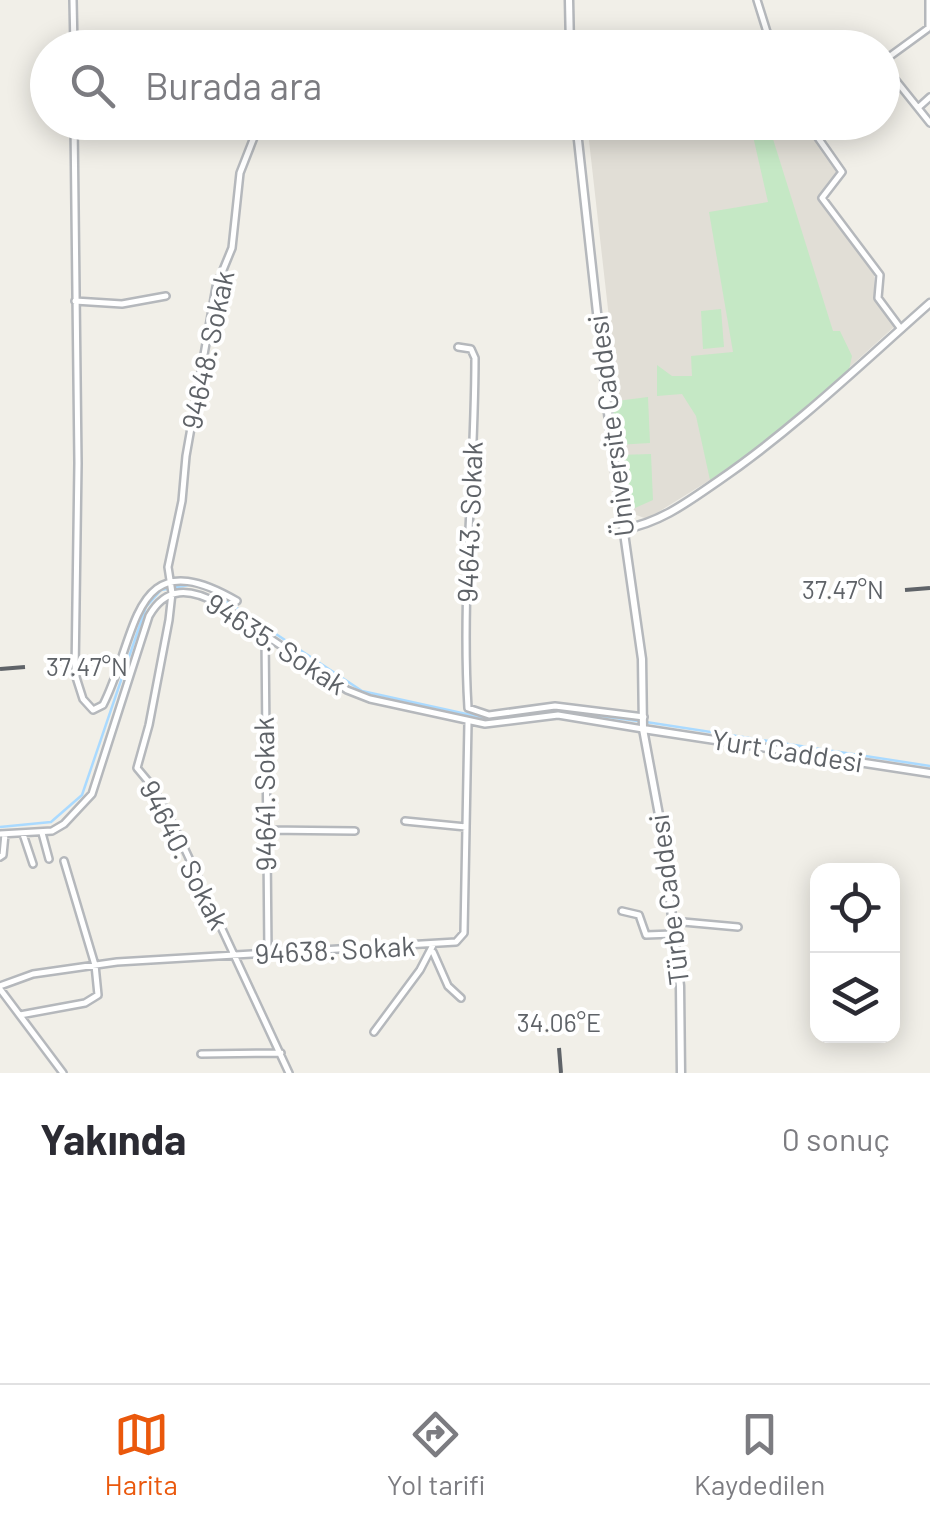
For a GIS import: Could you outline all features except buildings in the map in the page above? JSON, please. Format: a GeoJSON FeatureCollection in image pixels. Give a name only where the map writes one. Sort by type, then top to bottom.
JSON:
{"type":"FeatureCollection","features":[{"type":"Feature","properties":{"kind":"street"},"geometry":{"type":"LineString","coordinates":[[74,0],[74,30]]}},
{"type":"Feature","properties":{"kind":"street"},"geometry":{"type":"LineString","coordinates":[[569,0],[570,30]]}},
{"type":"Feature","properties":{"kind":"street"},"geometry":{"type":"LineString","coordinates":[[757,0],[766,30]]}},
{"type":"Feature","properties":{"kind":"street"},"geometry":{"type":"LineString","coordinates":[[900,48],[929,26],[928,0]]}},
{"type":"Feature","properties":{"kind":"street"},"geometry":{"type":"LineString","coordinates":[[900,84],[930,123]]}},
{"type":"Feature","properties":{"kind":"street"},"geometry":{"type":"LineString","coordinates":[[919,108],[930,97]]}},
{"type":"Feature","properties":{"kind":"street"},"geometry":{"type":"LineString","coordinates":[[74,140],[75,674],[83,699],[93,710],[106,700],[148,598],[159,584],[168,580],[207,585],[236,601]]}},
{"type":"Feature","properties":{"kind":"street","name":"94648. Sokak"},"geometry":{"type":"LineString","coordinates":[[168,580],[216,287],[232,248],[240,173],[253,140]]}},
{"type":"Feature","properties":{"kind":"street","name":"Üniversite Caddesi"},"geometry":{"type":"LineString","coordinates":[[578,140],[642,659],[643,729]]}},
{"type":"Feature","properties":{"kind":"street"},"geometry":{"type":"LineString","coordinates":[[820,140],[842,172],[822,198],[880,275],[878,298],[900,329]]}},
{"type":"Feature","properties":{"kind":"street"},"geometry":{"type":"LineString","coordinates":[[74,301],[122,304],[166,296]]}},
{"type":"Feature","properties":{"kind":"street"},"geometry":{"type":"LineString","coordinates":[[623,529],[657,520],[752,457],[930,304]]}},
{"type":"Feature","properties":{"kind":"street","name":"94643. Sokak"},"geometry":{"type":"LineString","coordinates":[[458,347],[471,349],[475,358],[467,558],[470,710],[501,714],[555,706],[644,717]]}},
{"type":"Feature","properties":{"kind":"street"},"geometry":{"type":"LineString","coordinates":[[168,580],[172,592]]}},
{"type":"Feature","properties":{"kind":"street","name":"94635. Sokak"},"geometry":{"type":"LineString","coordinates":[[42,833],[64,824],[92,794],[149,616],[158,602],[172,592],[206,597],[354,694],[468,722],[498,724],[558,715],[643,729]]}},
{"type":"Feature","properties":{"kind":"street","name":"94640. Sokak"},"geometry":{"type":"LineString","coordinates":[[172,592],[152,714],[137,768],[160,799],[289,1073]]}},
{"type":"Feature","properties":{"kind":"street","name":"94641. Sokak"},"geometry":{"type":"LineString","coordinates":[[265,634],[268,953]]}},
{"type":"Feature","properties":{"kind":"street","name":"94638. Sokak"},"geometry":{"type":"LineString","coordinates":[[0,988],[33,974],[95,965],[432,947],[456,942],[464,932],[468,722]]}},
{"type":"Feature","properties":{"kind":"street","name":"Yurt Caddesi"},"geometry":{"type":"LineString","coordinates":[[643,729],[930,773]]}},
{"type":"Feature","properties":{"kind":"street","name":"Türbe Caddesi"},"geometry":{"type":"LineString","coordinates":[[643,729],[658,800],[681,995],[681,1073]]}},
{"type":"Feature","properties":{"kind":"street"},"geometry":{"type":"LineString","coordinates":[[405,822],[466,827]]}},
{"type":"Feature","properties":{"kind":"street"},"geometry":{"type":"LineString","coordinates":[[265,830],[355,831]]}},
{"type":"Feature","properties":{"kind":"street"},"geometry":{"type":"LineString","coordinates":[[0,857],[2,834],[42,833],[49,858]]}},
{"type":"Feature","properties":{"kind":"street"},"geometry":{"type":"LineString","coordinates":[[23,834],[33,864]]}},
{"type":"Feature","properties":{"kind":"street"},"geometry":{"type":"LineString","coordinates":[[20,1015],[94,998],[98,992],[95,965],[64,861]]}},
{"type":"Feature","properties":{"kind":"street"},"geometry":{"type":"LineString","coordinates":[[622,911],[638,916],[646,935],[673,934]]}},
{"type":"Feature","properties":{"kind":"street"},"geometry":{"type":"LineString","coordinates":[[672,922],[738,927]]}},
{"type":"Feature","properties":{"kind":"street"},"geometry":{"type":"LineString","coordinates":[[432,947],[448,986],[461,998]]}},
{"type":"Feature","properties":{"kind":"street"},"geometry":{"type":"LineString","coordinates":[[374,1032],[420,970],[432,947]]}},
{"type":"Feature","properties":{"kind":"street"},"geometry":{"type":"LineString","coordinates":[[0,988],[63,1073]]}},
{"type":"Feature","properties":{"kind":"street"},"geometry":{"type":"LineString","coordinates":[[201,1054],[281,1053]]}},
{"type":"Feature","properties":{"kind":"shaded area"},"geometry":{"type":"Polygon","coordinates":[[[589,140],[816,140],[838,170],[819,195],[820,203],[874,273],[875,299],[895,326],[774,436],[731,467],[647,519],[631,513],[589,140]]]}},
{"type":"Feature","properties":{"kind":"green space"},"geometry":{"type":"Polygon","coordinates":[[[754,140],[773,140],[833,331],[840,331],[852,356],[849,370],[774,436],[710,480],[696,416],[682,394],[657,396],[657,365],[672,376],[692,376],[691,356],[733,352],[709,212],[768,202],[754,140]]]}},
{"type":"Feature","properties":{"kind":"green space"},"geometry":{"type":"Polygon","coordinates":[[[721,309],[724,347],[703,349],[701,311],[721,309]]]}},
{"type":"Feature","properties":{"kind":"green space"},"geometry":{"type":"Polygon","coordinates":[[[648,397],[650,443],[616,445],[609,402],[648,397]]]}},
{"type":"Feature","properties":{"kind":"green space"},"geometry":{"type":"Polygon","coordinates":[[[651,454],[653,500],[626,512],[618,455],[651,454]]]}},
{"type":"Feature","properties":{"kind":"waterway"},"geometry":{"type":"LineString","coordinates":[[0,827],[51,822],[82,795],[146,607],[161,590],[189,585]]}},
{"type":"Feature","properties":{"kind":"waterway"},"geometry":{"type":"LineString","coordinates":[[211,591],[362,691],[489,719],[555,710],[638,721]]}},
{"type":"Feature","properties":{"kind":"waterway"},"geometry":{"type":"LineString","coordinates":[[646,722],[930,766]]}}]}
